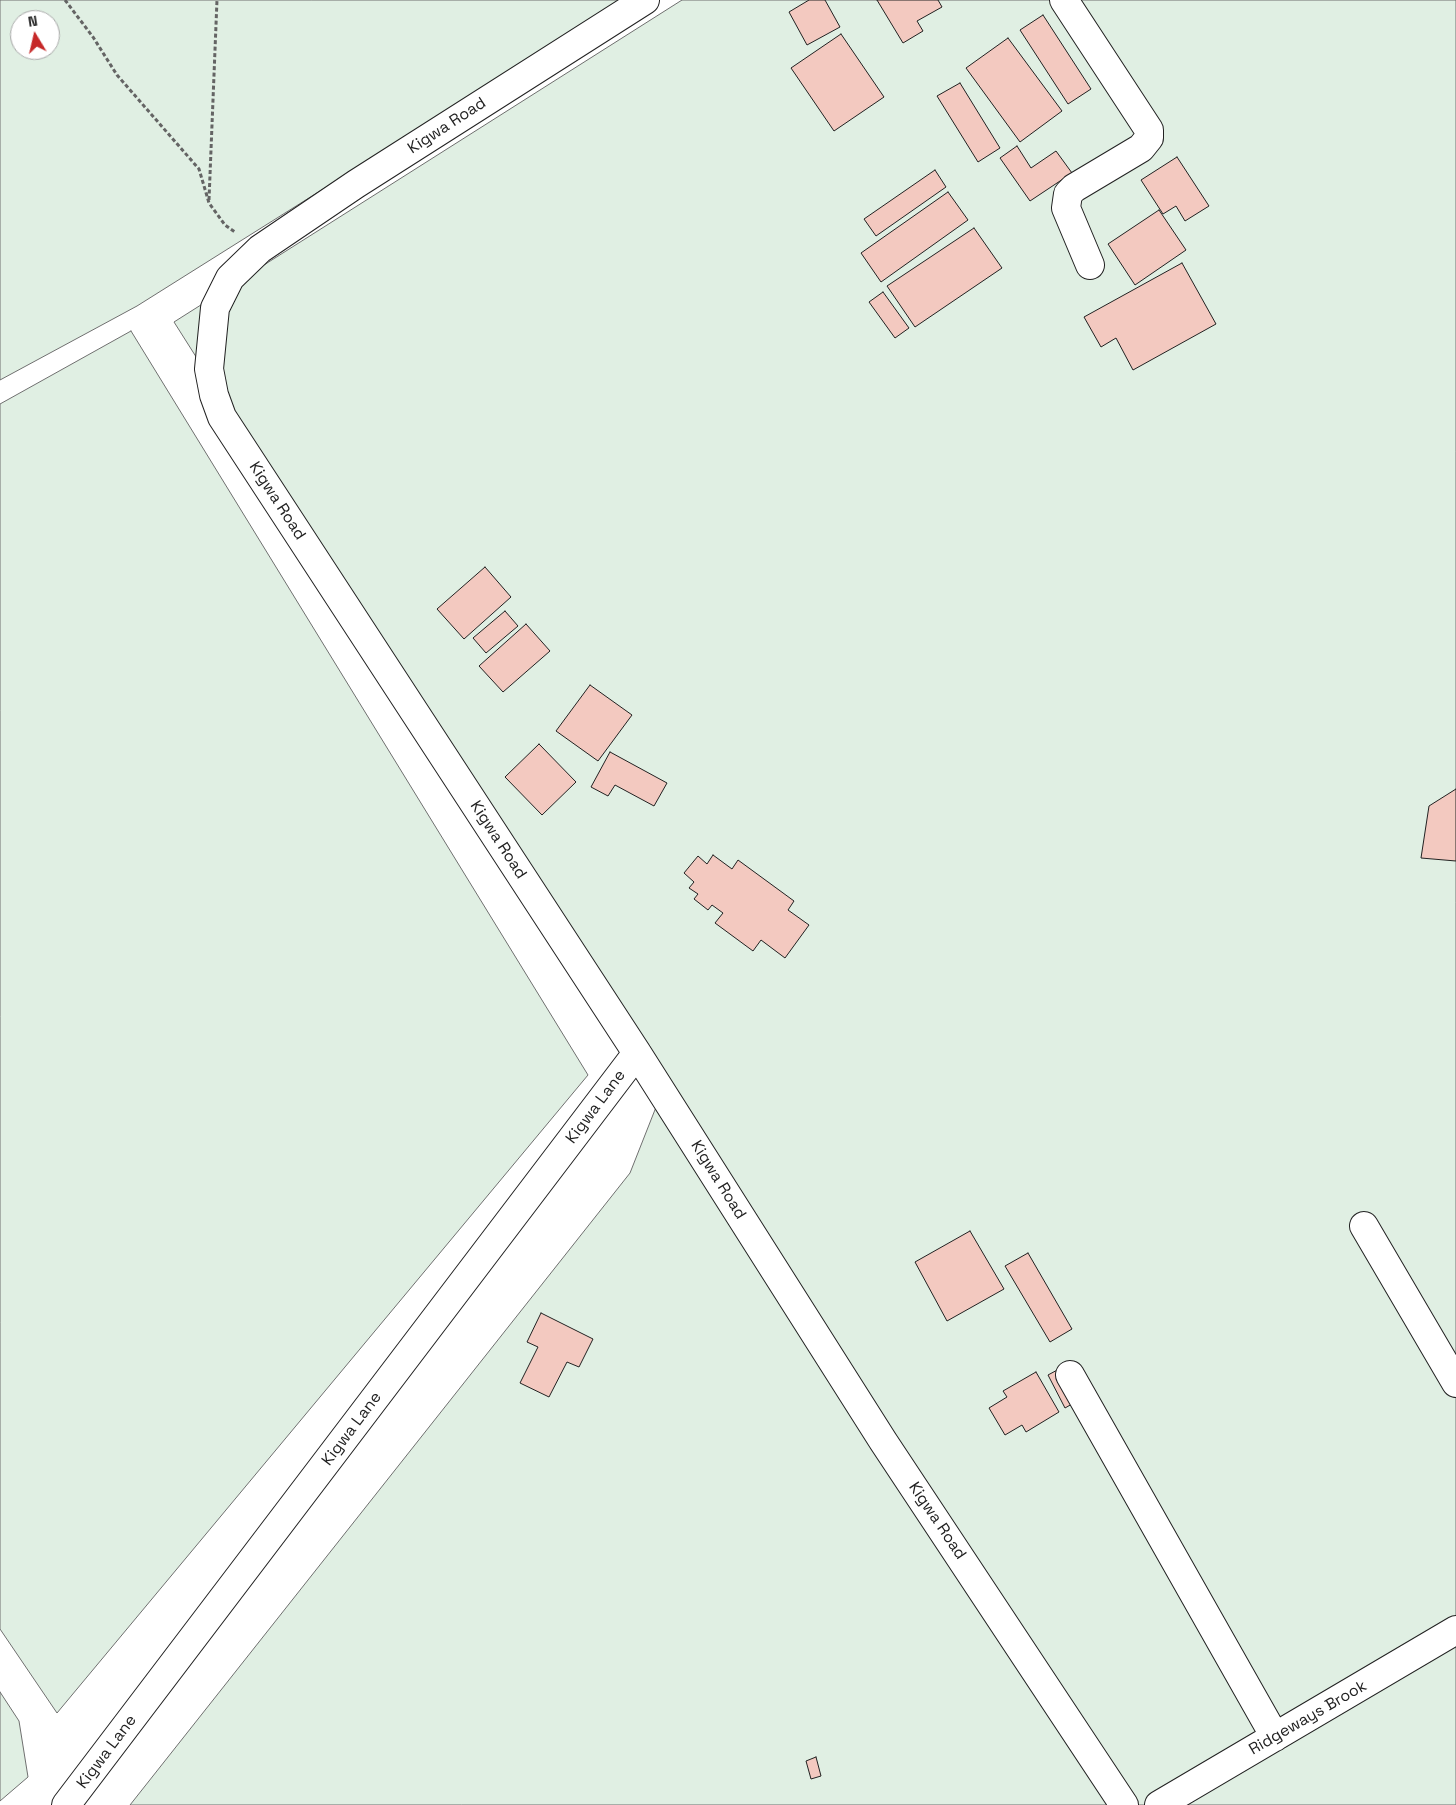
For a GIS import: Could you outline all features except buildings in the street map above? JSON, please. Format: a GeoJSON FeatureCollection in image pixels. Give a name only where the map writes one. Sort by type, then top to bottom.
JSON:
{"type":"FeatureCollection","features":[{"type":"Feature","properties":{"kind":"street","name":"Kigwa Road"},"geometry":{"type":"LineString","coordinates":[[645,0],[356,184],[260,249],[230,278],[215,308],[209,368],[222,417],[637,1053],[883,1441],[1124,1805]]}},
{"type":"Feature","properties":{"kind":"street"},"geometry":{"type":"LineString","coordinates":[[1064,0],[1149,130],[1149,138],[1141,148],[1074,188],[1068,194],[1066,208],[1090,265]]}},
{"type":"Feature","properties":{"kind":"street","name":"Kigwa Lane"},"geometry":{"type":"LineString","coordinates":[[66,1805],[637,1053]]}},
{"type":"Feature","properties":{"kind":"street"},"geometry":{"type":"LineString","coordinates":[[1364,1226],[1456,1383]]}},
{"type":"Feature","properties":{"kind":"street"},"geometry":{"type":"LineString","coordinates":[[1070,1375],[1274,1737]]}},
{"type":"Feature","properties":{"kind":"street","name":"Ridgeways Brook"},"geometry":{"type":"LineString","coordinates":[[1159,1805],[1456,1630]]}},
{"type":"Feature","properties":{"kind":"path"},"geometry":{"type":"LineString","coordinates":[[65,0],[93,37],[116,75],[199,169],[209,203],[225,225],[260,249]]}},
{"type":"Feature","properties":{"kind":"path"},"geometry":{"type":"LineString","coordinates":[[209,203],[217,0]]}},
{"type":"Feature","properties":{"kind":"green space"},"geometry":{"type":"Polygon","coordinates":[[[0,0],[624,0],[137,306],[0,380],[0,0]]]}},
{"type":"Feature","properties":{"kind":"green space"},"geometry":{"type":"Polygon","coordinates":[[[682,0],[1456,0],[1456,1805],[130,1805],[630,1173],[662,1092],[174,322],[682,0]]]}},
{"type":"Feature","properties":{"kind":"green space"},"geometry":{"type":"Polygon","coordinates":[[[131,331],[588,1075],[57,1713],[0,1629],[0,404],[131,331]]]}},
{"type":"Feature","properties":{"kind":"green space"},"geometry":{"type":"Polygon","coordinates":[[[0,1692],[19,1721],[28,1777],[0,1801],[0,1692]]]}}]}
